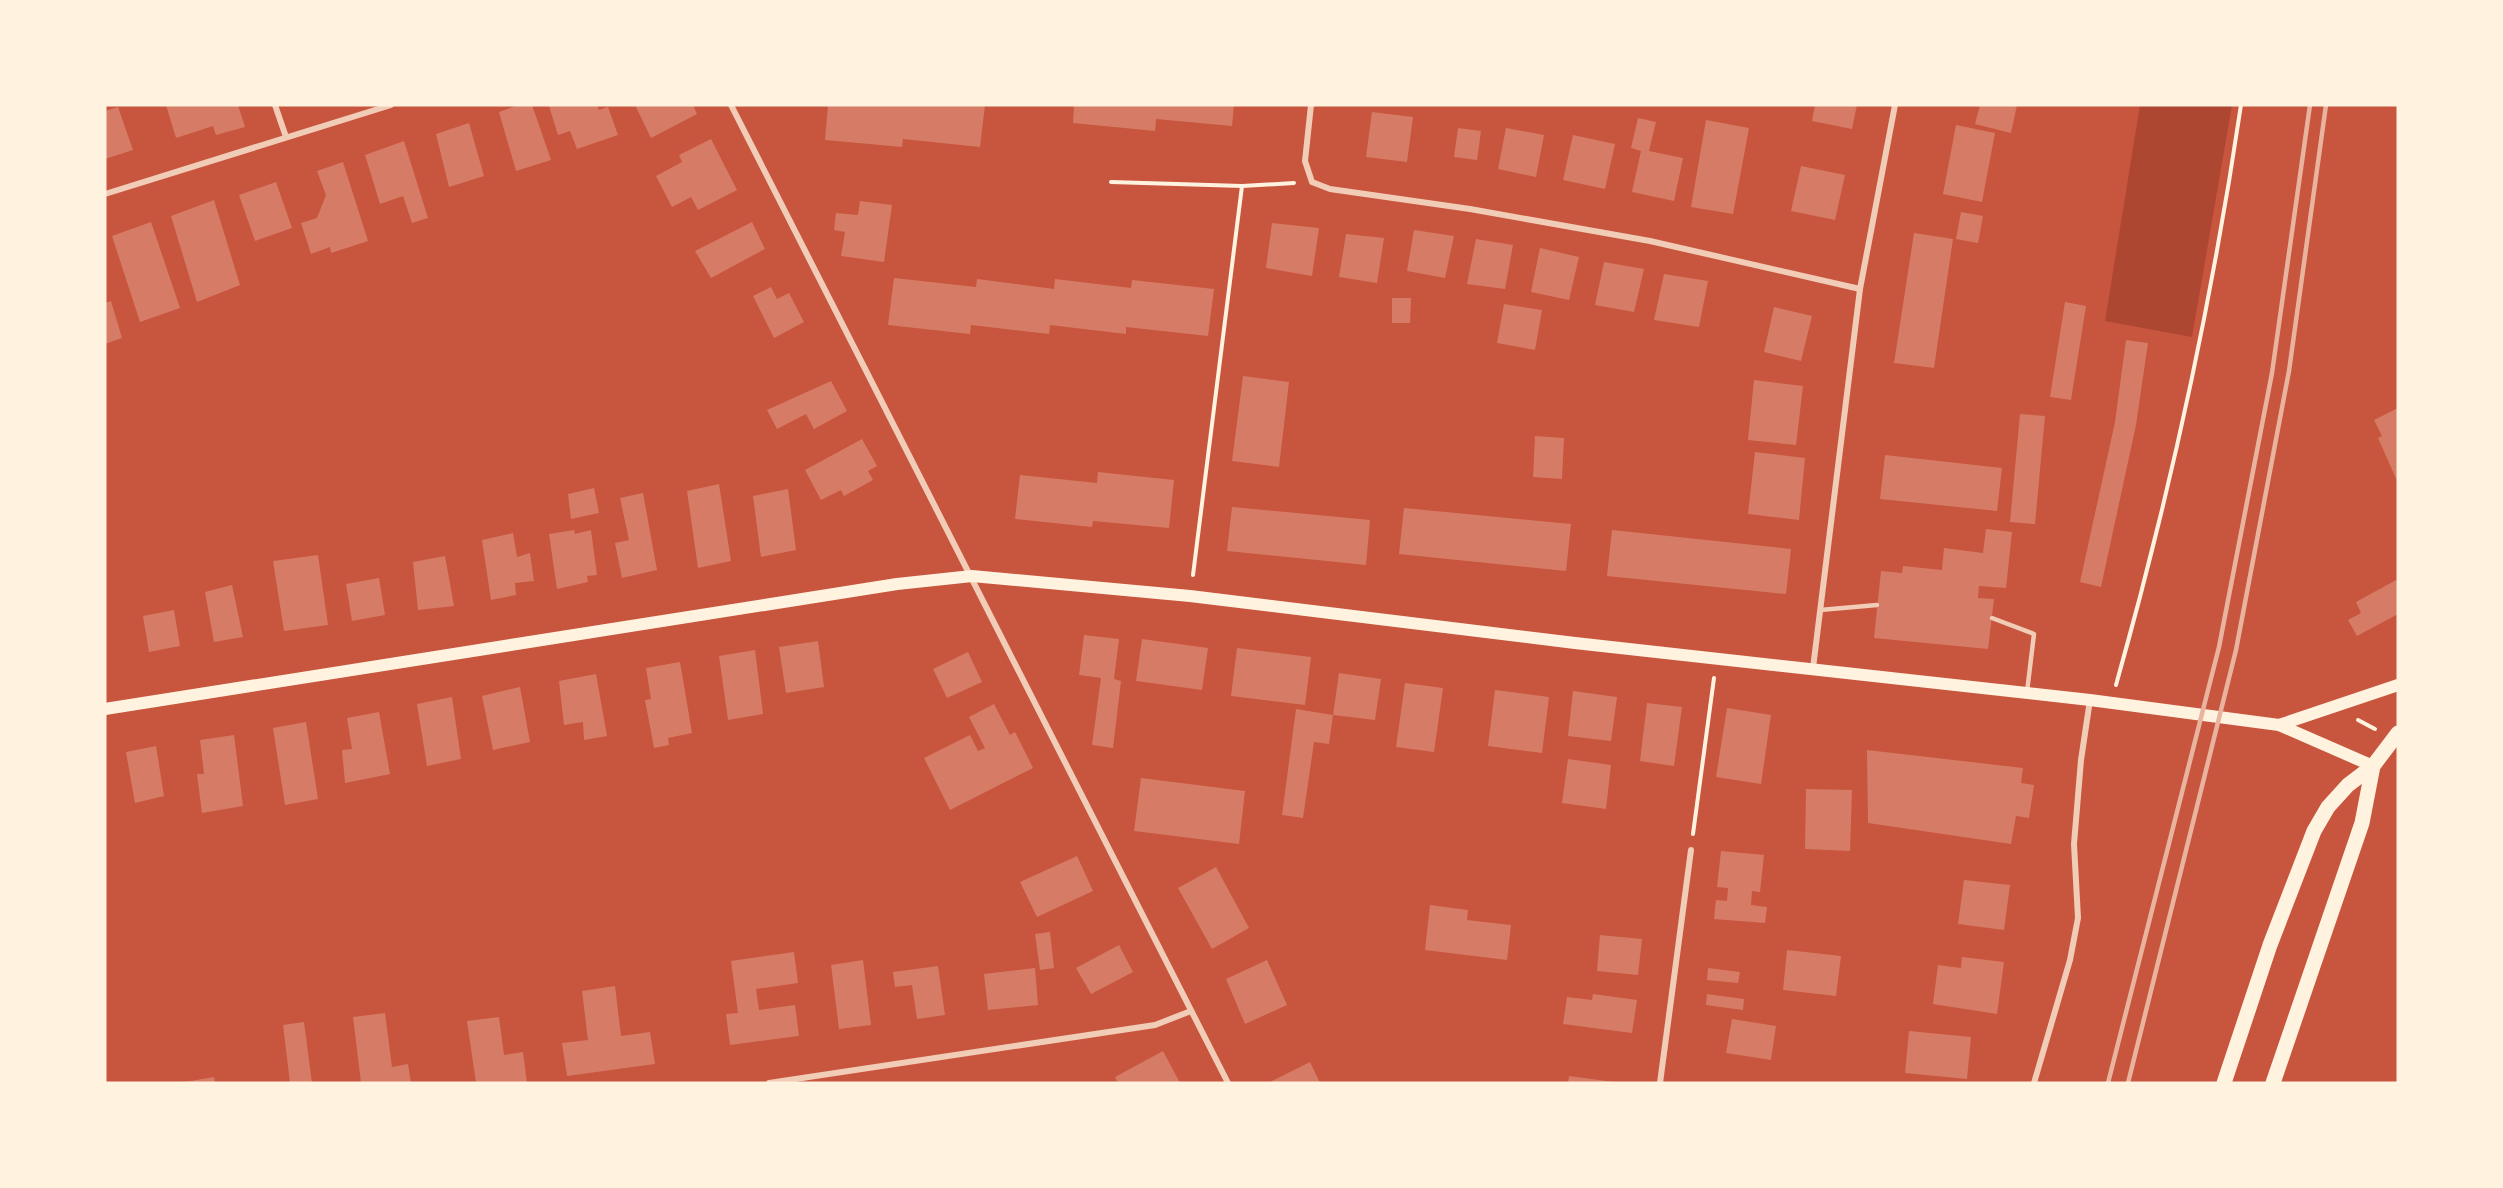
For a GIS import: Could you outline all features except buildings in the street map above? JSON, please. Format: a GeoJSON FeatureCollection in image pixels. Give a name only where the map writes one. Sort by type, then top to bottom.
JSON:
{"type":"FeatureCollection","features":[{"type":"Feature","properties":{"kind":"main road"},"geometry":{"type":"LineString","coordinates":[[105,709],[885,586],[972,576],[1190,596],[1716,659],[2027,692],[2279,725],[2373,766]]}},
{"type":"Feature","properties":{"kind":"main road"},"geometry":{"type":"LineString","coordinates":[[2279,725],[2398,685]]}},
{"type":"Feature","properties":{"kind":"main road"},"geometry":{"type":"LineString","coordinates":[[2224,1083],[2274,934],[2314,831],[2328,807],[2348,785],[2373,766],[2396,736]]}},
{"type":"Feature","properties":{"kind":"main road"},"geometry":{"type":"LineString","coordinates":[[2273,1083],[2362,823],[2373,766]]}},
{"type":"Feature","properties":{"kind":"street"},"geometry":{"type":"LineString","coordinates":[[275,105],[286,137]]}},
{"type":"Feature","properties":{"kind":"street"},"geometry":{"type":"LineString","coordinates":[[105,194],[390,105]]}},
{"type":"Feature","properties":{"kind":"street"},"geometry":{"type":"LineString","coordinates":[[730,105],[950,539],[972,576],[1228,1083]]}},
{"type":"Feature","properties":{"kind":"street"},"geometry":{"type":"LineString","coordinates":[[1311,105],[1305,161],[1312,182],[1330,189],[1470,208],[1650,241],[1860,290]]}},
{"type":"Feature","properties":{"kind":"street"},"geometry":{"type":"LineString","coordinates":[[1813,668],[1860,290],[1894,105]]}},
{"type":"Feature","properties":{"kind":"street"},"geometry":{"type":"LineString","coordinates":[[2034,1083],[2070,960],[2078,918],[2074,844],[2081,760],[2090,700]]}},
{"type":"Feature","properties":{"kind":"street"},"geometry":{"type":"LineString","coordinates":[[1660,1083],[1691,850]]}},
{"type":"Feature","properties":{"kind":"street"},"geometry":{"type":"LineString","coordinates":[[769,1083],[1155,1025],[1191,1011]]}},
{"type":"Feature","properties":{"kind":"lane"},"geometry":{"type":"LineString","coordinates":[[1820,610],[1877,605]]}},
{"type":"Feature","properties":{"kind":"lane"},"geometry":{"type":"LineString","coordinates":[[1992,618],[2034,634],[2027,692]]}},
{"type":"Feature","properties":{"kind":"path"},"geometry":{"type":"LineString","coordinates":[[2111,703],[2166,499],[2225,212],[2241,105]]}},
{"type":"Feature","properties":{"kind":"path"},"geometry":{"type":"LineString","coordinates":[[1111,182],[1242,186],[1312,182]]}},
{"type":"Feature","properties":{"kind":"path"},"geometry":{"type":"LineString","coordinates":[[1190,596],[1242,186]]}},
{"type":"Feature","properties":{"kind":"path"},"geometry":{"type":"LineString","coordinates":[[1691,850],[1716,659]]}},
{"type":"Feature","properties":{"kind":"path"},"geometry":{"type":"LineString","coordinates":[[2348,703],[2352,717],[2396,736]]}},
{"type":"Feature","properties":{"kind":"shaded area"},"geometry":{"type":"Polygon","coordinates":[[[2140,105],[2232,105],[2192,337],[2105,321],[2140,105]]]}},
{"type":"Feature","properties":{"kind":"railway"},"geometry":{"type":"LineString","coordinates":[[2108,1083],[2219,647],[2272,373],[2310,105]]}},
{"type":"Feature","properties":{"kind":"railway"},"geometry":{"type":"LineString","coordinates":[[2128,1083],[2236,650],[2289,371],[2326,105]]}}]}
